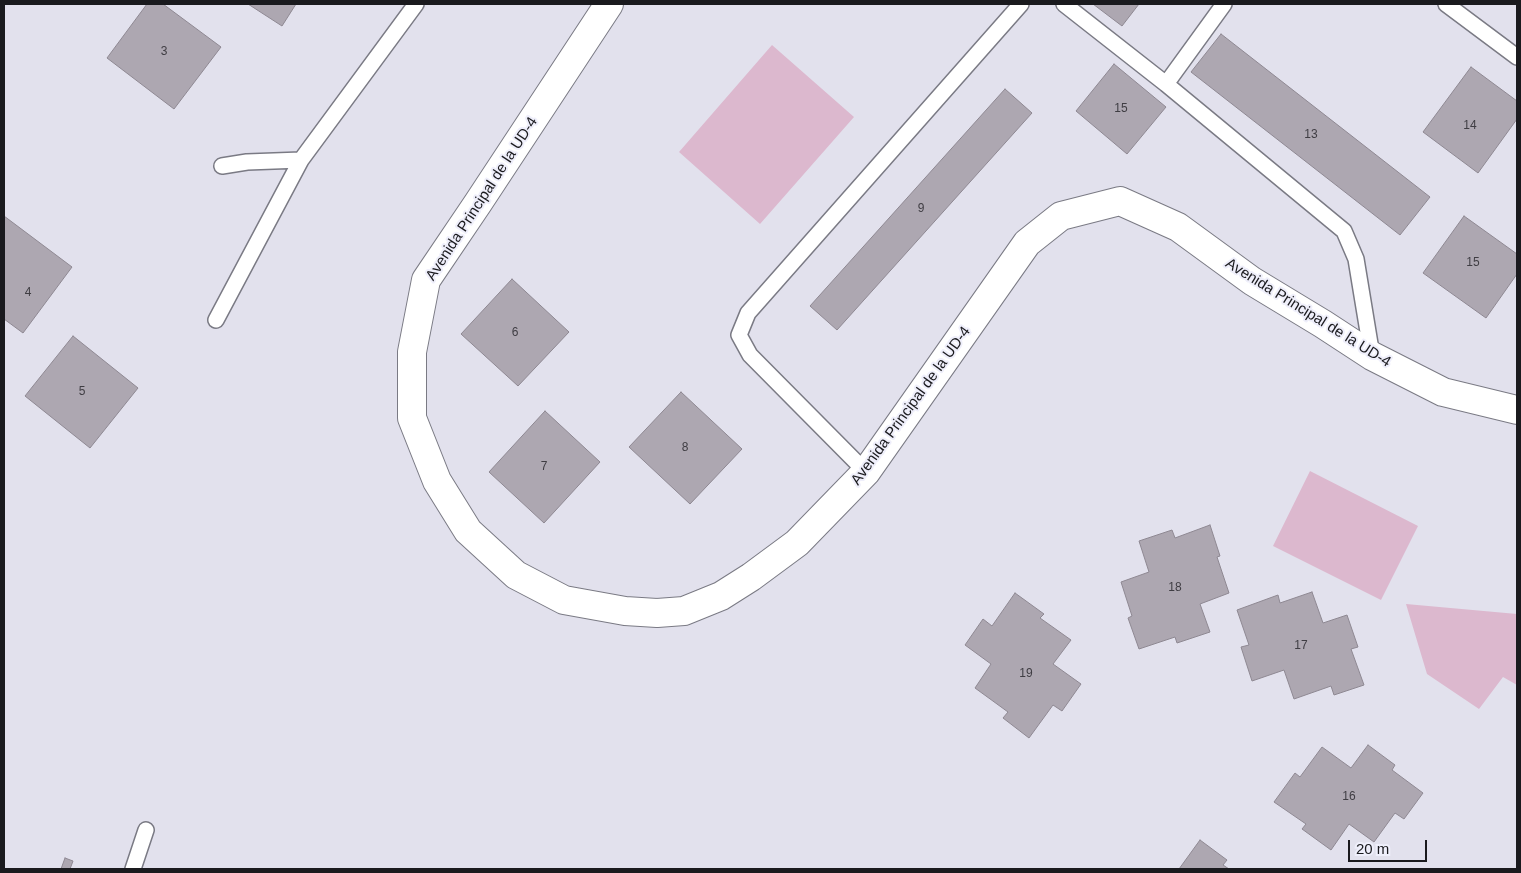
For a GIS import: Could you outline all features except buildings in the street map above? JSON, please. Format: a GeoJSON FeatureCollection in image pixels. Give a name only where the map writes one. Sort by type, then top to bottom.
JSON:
{"type":"FeatureCollection","features":[{"type":"Feature","properties":{"kind":"street","name":"Avenida Principal de la UD-4"},"geometry":{"type":"LineString","coordinates":[[609,4],[426,280],[412,352],[412,418],[437,481],[468,531],[516,575],[564,600],[625,611],[658,613],[684,611],[721,596],[750,577],[797,543],[866,472],[1027,243],[1061,216],[1120,200],[1178,228],[1252,281],[1372,356],[1443,392],[1517,410]]}},
{"type":"Feature","properties":{"kind":"lane"},"geometry":{"type":"LineString","coordinates":[[216,320],[301,160],[416,4]]}},
{"type":"Feature","properties":{"kind":"lane"},"geometry":{"type":"LineString","coordinates":[[866,472],[750,355],[739,335],[748,313],[1021,4]]}},
{"type":"Feature","properties":{"kind":"lane"},"geometry":{"type":"LineString","coordinates":[[1064,4],[1166,84],[1344,231],[1356,259],[1372,356]]}},
{"type":"Feature","properties":{"kind":"lane"},"geometry":{"type":"LineString","coordinates":[[1166,84],[1224,4]]}},
{"type":"Feature","properties":{"kind":"lane"},"geometry":{"type":"LineString","coordinates":[[1446,4],[1517,56]]}},
{"type":"Feature","properties":{"kind":"lane"},"geometry":{"type":"LineString","coordinates":[[222,166],[247,162],[301,160]]}},
{"type":"Feature","properties":{"kind":"lane"},"geometry":{"type":"LineString","coordinates":[[133,869],[146,830]]}},
{"type":"Feature","properties":{"kind":"shaded area"},"geometry":{"type":"Polygon","coordinates":[[[772,45],[854,117],[760,224],[679,152],[772,45]]]}},
{"type":"Feature","properties":{"kind":"shaded area"},"geometry":{"type":"Polygon","coordinates":[[[1310,471],[1418,526],[1381,600],[1273,546],[1310,471]]]}},
{"type":"Feature","properties":{"kind":"shaded area"},"geometry":{"type":"Polygon","coordinates":[[[1406,604],[1517,614],[1517,685],[1503,677],[1479,709],[1427,674],[1406,604]]]}}]}
